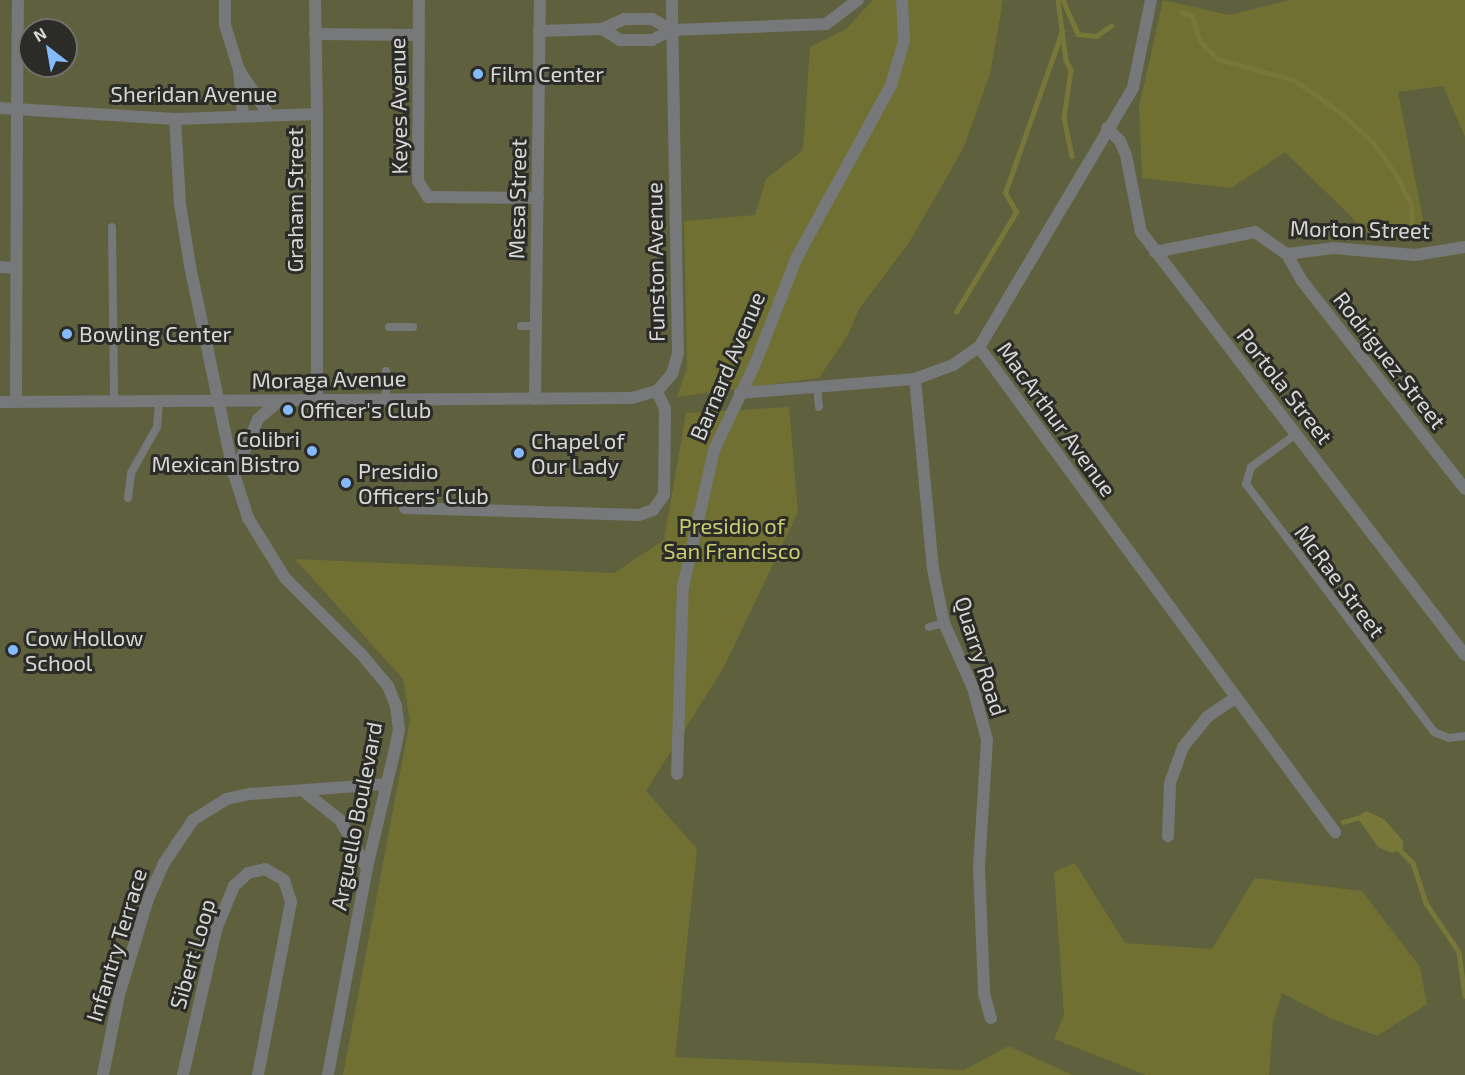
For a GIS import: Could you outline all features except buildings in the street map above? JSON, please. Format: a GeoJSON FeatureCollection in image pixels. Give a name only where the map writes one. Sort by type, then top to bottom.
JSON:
{"type":"FeatureCollection","features":[{"type":"Feature","properties":{"kind":"street"},"geometry":{"type":"LineString","coordinates":[[16,402],[16,267],[21,225],[17,109],[18,0]]}},
{"type":"Feature","properties":{"kind":"street"},"geometry":{"type":"LineString","coordinates":[[225,0],[225,25],[239,70],[243,116]]}},
{"type":"Feature","properties":{"kind":"street","name":"Graham Street"},"geometry":{"type":"LineString","coordinates":[[315,0],[317,400]]}},
{"type":"Feature","properties":{"kind":"street","name":"Keyes Avenue"},"geometry":{"type":"LineString","coordinates":[[419,0],[418,182],[428,197],[538,198]]}},
{"type":"Feature","properties":{"kind":"street","name":"Mesa Street"},"geometry":{"type":"LineString","coordinates":[[535,399],[540,0]]}},
{"type":"Feature","properties":{"kind":"street","name":"Funston Avenue"},"geometry":{"type":"LineString","coordinates":[[657,392],[672,374],[678,353],[672,0]]}},
{"type":"Feature","properties":{"kind":"street"},"geometry":{"type":"LineString","coordinates":[[602,29],[620,40],[652,40],[672,30],[826,24],[858,0]]}},
{"type":"Feature","properties":{"kind":"street","name":"Barnard Avenue"},"geometry":{"type":"LineString","coordinates":[[677,774],[683,587],[714,450],[796,257],[891,85],[904,41],[902,0]]}},
{"type":"Feature","properties":{"kind":"street","name":"MacArthur Avenue"},"geometry":{"type":"LineString","coordinates":[[1151,0],[1133,88],[1107,128],[979,347],[1335,832]]}},
{"type":"Feature","properties":{"kind":"street"},"geometry":{"type":"LineString","coordinates":[[540,31],[602,29],[624,19],[652,19],[672,30]]}},
{"type":"Feature","properties":{"kind":"street"},"geometry":{"type":"LineString","coordinates":[[315,33],[418,35]]}},
{"type":"Feature","properties":{"kind":"street"},"geometry":{"type":"LineString","coordinates":[[239,70],[269,115]]}},
{"type":"Feature","properties":{"kind":"street","name":"Sheridan Avenue"},"geometry":{"type":"LineString","coordinates":[[0,108],[175,119],[316,114]]}},
{"type":"Feature","properties":{"kind":"street","name":"Arguello Boulevard"},"geometry":{"type":"LineString","coordinates":[[175,119],[183,226],[234,474],[259,539],[285,578],[388,686],[399,729],[367,868],[328,1075]]}},
{"type":"Feature","properties":{"kind":"street","name":"Portola Street"},"geometry":{"type":"LineString","coordinates":[[1107,128],[1120,141],[1138,224],[1155,252],[1465,655]]}},
{"type":"Feature","properties":{"kind":"street","name":"Morton Street"},"geometry":{"type":"LineString","coordinates":[[1155,252],[1255,232],[1287,254],[1333,248],[1415,255],[1444,255],[1465,247]]}},
{"type":"Feature","properties":{"kind":"street","name":"Rodriguez Street"},"geometry":{"type":"LineString","coordinates":[[1287,254],[1302,281],[1465,489]]}},
{"type":"Feature","properties":{"kind":"street"},"geometry":{"type":"LineString","coordinates":[[0,267],[16,267]]}},
{"type":"Feature","properties":{"kind":"street"},"geometry":{"type":"LineString","coordinates":[[740,393],[817,385],[915,379],[953,366],[979,347]]}},
{"type":"Feature","properties":{"kind":"street","name":"Quarry Road"},"geometry":{"type":"LineString","coordinates":[[915,379],[933,569],[944,623],[973,688],[987,740],[979,867],[984,994],[991,1018]]}},
{"type":"Feature","properties":{"kind":"street"},"geometry":{"type":"LineString","coordinates":[[405,508],[564,508],[639,515],[652,510],[664,495],[665,409],[657,392]]}},
{"type":"Feature","properties":{"kind":"street","name":"Moraga Avenue"},"geometry":{"type":"LineString","coordinates":[[0,402],[632,398],[657,392]]}},
{"type":"Feature","properties":{"kind":"street"},"geometry":{"type":"LineString","coordinates":[[234,474],[258,419],[279,401]]}},
{"type":"Feature","properties":{"kind":"street"},"geometry":{"type":"LineString","coordinates":[[1168,836],[1170,783],[1183,747],[1207,717],[1235,698]]}},
{"type":"Feature","properties":{"kind":"street","name":"Infantry Terrace"},"geometry":{"type":"LineString","coordinates":[[103,1075],[119,995],[148,899],[179,835],[193,820],[226,799],[386,784]]}},
{"type":"Feature","properties":{"kind":"street"},"geometry":{"type":"LineString","coordinates":[[306,793],[340,820],[367,868]]}},
{"type":"Feature","properties":{"kind":"street","name":"Sibert Loop"},"geometry":{"type":"LineString","coordinates":[[183,1075],[217,927],[234,886],[248,873],[265,868],[284,880],[291,902],[258,1075]]}},
{"type":"Feature","properties":{"kind":"lane"},"geometry":{"type":"LineString","coordinates":[[112,227],[114,402]]}},
{"type":"Feature","properties":{"kind":"lane"},"geometry":{"type":"LineString","coordinates":[[521,326],[536,326]]}},
{"type":"Feature","properties":{"kind":"lane"},"geometry":{"type":"LineString","coordinates":[[389,327],[413,327]]}},
{"type":"Feature","properties":{"kind":"lane"},"geometry":{"type":"LineString","coordinates":[[386,371],[386,399]]}},
{"type":"Feature","properties":{"kind":"lane"},"geometry":{"type":"LineString","coordinates":[[817,385],[819,408]]}},
{"type":"Feature","properties":{"kind":"lane"},"geometry":{"type":"LineString","coordinates":[[128,498],[131,473],[157,427],[159,402]]}},
{"type":"Feature","properties":{"kind":"lane","name":"McRae Street"},"geometry":{"type":"LineString","coordinates":[[1296,434],[1251,467],[1245,479],[1249,490],[1434,732],[1449,738],[1465,736]]}},
{"type":"Feature","properties":{"kind":"lane"},"geometry":{"type":"LineString","coordinates":[[929,627],[944,623]]}},
{"type":"Feature","properties":{"kind":"green space","name":"Presidio of San Francisco"},"geometry":{"type":"Polygon","coordinates":[[[0,0],[1465,0],[1465,1075],[0,1075],[0,0]]]}},
{"type":"Feature","properties":{"kind":"green space"},"geometry":{"type":"Polygon","coordinates":[[[873,0],[1003,0],[990,74],[963,149],[910,241],[859,309],[848,335],[819,378],[677,397],[687,368],[684,221],[755,215],[766,179],[803,150],[810,47],[846,29],[873,0]]]}},
{"type":"Feature","properties":{"kind":"green space"},"geometry":{"type":"Polygon","coordinates":[[[1163,0],[1229,15],[1291,0],[1465,0],[1465,137],[1443,86],[1398,92],[1427,240],[1372,237],[1285,152],[1231,188],[1142,178],[1139,107],[1163,0]]]}},
{"type":"Feature","properties":{"kind":"green space"},"geometry":{"type":"Polygon","coordinates":[[[789,407],[798,512],[724,667],[646,791],[697,849],[675,1057],[964,1070],[1008,1046],[1073,1075],[343,1075],[410,720],[403,679],[295,559],[614,573],[664,540],[686,413],[789,407]]]}},
{"type":"Feature","properties":{"kind":"green space"},"geometry":{"type":"Polygon","coordinates":[[[1075,863],[1125,943],[1212,949],[1255,878],[1362,891],[1420,967],[1427,1004],[1377,1036],[1330,1018],[1282,993],[1273,1022],[1269,1075],[1146,1075],[1054,1039],[1064,1015],[1054,872],[1075,863]]]}},
{"type":"Feature","properties":{"kind":"shaded area"},"geometry":{"type":"Polygon","coordinates":[[[1366,811],[1384,819],[1403,841],[1403,849],[1392,853],[1378,847],[1357,817],[1366,811]]]}},
{"type":"Feature","properties":{"kind":"waterway"},"geometry":{"type":"LineString","coordinates":[[1058,0],[1066,60],[1071,70],[1064,118],[1072,156]]}},
{"type":"Feature","properties":{"kind":"waterway"},"geometry":{"type":"LineString","coordinates":[[1063,0],[1078,34],[1096,36],[1111,26]]}},
{"type":"Feature","properties":{"kind":"waterway"},"geometry":{"type":"LineString","coordinates":[[1181,12],[1192,16],[1201,42],[1218,59],[1294,80],[1340,112],[1374,143],[1396,174],[1411,204],[1412,226]]}},
{"type":"Feature","properties":{"kind":"waterway"},"geometry":{"type":"LineString","coordinates":[[956,312],[1016,212],[1005,193],[1062,31]]}},
{"type":"Feature","properties":{"kind":"waterway"},"geometry":{"type":"LineString","coordinates":[[1343,822],[1360,817]]}},
{"type":"Feature","properties":{"kind":"waterway"},"geometry":{"type":"LineString","coordinates":[[1398,848],[1413,863],[1426,903],[1459,952],[1465,996]]}},
{"type":"Feature","properties":{"kind":"place","name":"Film Center"},"geometry":{"type":"Point","coordinates":[478,74]}},
{"type":"Feature","properties":{"kind":"place","name":"Bowling Center"},"geometry":{"type":"Point","coordinates":[67,334]}},
{"type":"Feature","properties":{"kind":"place","name":"Officer's Club"},"geometry":{"type":"Point","coordinates":[288,410]}},
{"type":"Feature","properties":{"kind":"place","name":"Colibri Mexican Bistro"},"geometry":{"type":"Point","coordinates":[312,451]}},
{"type":"Feature","properties":{"kind":"place","name":"Chapel of Our Lady"},"geometry":{"type":"Point","coordinates":[519,453]}},
{"type":"Feature","properties":{"kind":"place","name":"Presidio Officers' Club"},"geometry":{"type":"Point","coordinates":[346,483]}},
{"type":"Feature","properties":{"kind":"place","name":"Cow Hollow School"},"geometry":{"type":"Point","coordinates":[13,650]}}]}
